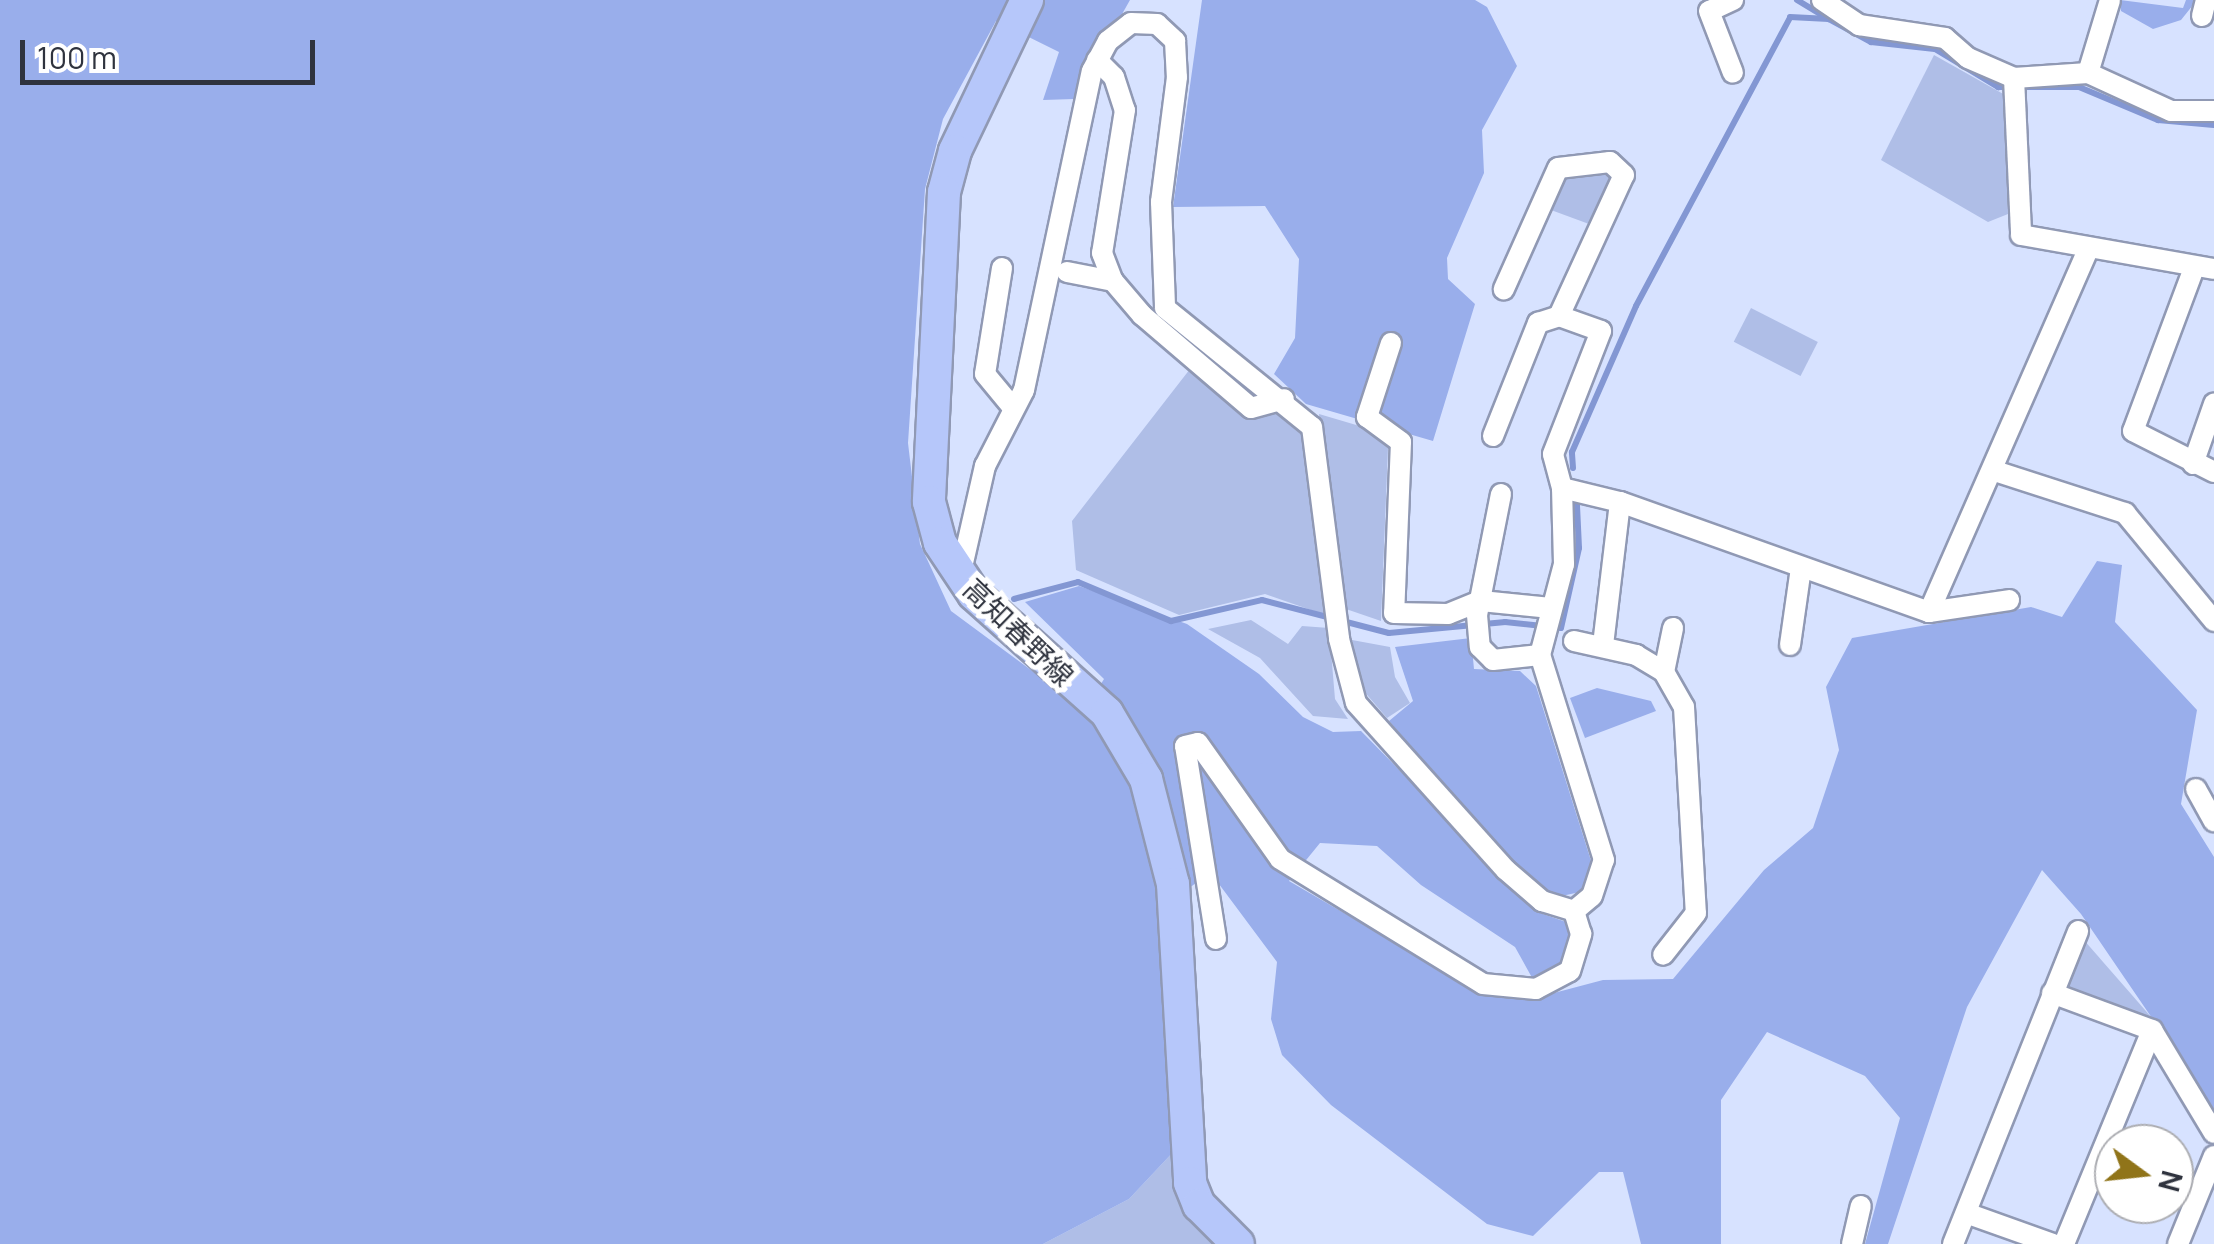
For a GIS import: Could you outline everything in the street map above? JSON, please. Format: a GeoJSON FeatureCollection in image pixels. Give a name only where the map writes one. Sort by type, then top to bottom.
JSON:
{"type":"FeatureCollection","features":[{"type":"Feature","properties":{"kind":"main road","name":"高知春野線"},"geometry":{"type":"LineString","coordinates":[[1028,0],[955,151],[938,239],[929,502],[940,543],[960,576],[1107,714],[1146,779],[1172,884],[1190,1184],[1199,1205],[1238,1244]]}},
{"type":"Feature","properties":{"kind":"street"},"geometry":{"type":"LineString","coordinates":[[1733,0],[1709,10],[1733,73]]}},
{"type":"Feature","properties":{"kind":"street"},"geometry":{"type":"LineString","coordinates":[[2088,73],[2110,0]]}},
{"type":"Feature","properties":{"kind":"street"},"geometry":{"type":"LineString","coordinates":[[1825,1],[1859,25],[1945,38],[1968,58],[2014,78],[2088,73],[2171,111],[2214,111]]}},
{"type":"Feature","properties":{"kind":"street"},"geometry":{"type":"LineString","coordinates":[[960,576],[986,466],[1014,409],[1096,60],[1132,23],[1156,24],[1175,42],[1177,77],[1160,202],[1165,308],[1284,399],[1312,427],[1338,639],[1356,703],[1506,870],[1542,900],[1574,911]]}},
{"type":"Feature","properties":{"kind":"street"},"geometry":{"type":"LineString","coordinates":[[1096,60],[1114,77],[1125,110],[1102,253],[1113,281],[1142,315],[1251,408],[1284,399]]}},
{"type":"Feature","properties":{"kind":"street"},"geometry":{"type":"LineString","coordinates":[[2014,78],[2016,226],[2035,240],[2204,268],[2133,431],[2214,472]]}},
{"type":"Feature","properties":{"kind":"street"},"geometry":{"type":"LineString","coordinates":[[1504,289],[1558,168],[1610,162],[1624,174],[1559,316]]}},
{"type":"Feature","properties":{"kind":"street"},"geometry":{"type":"LineString","coordinates":[[1929,612],[1995,471],[2089,248]]}},
{"type":"Feature","properties":{"kind":"street"},"geometry":{"type":"LineString","coordinates":[[1002,268],[986,374],[1014,409]]}},
{"type":"Feature","properties":{"kind":"street"},"geometry":{"type":"LineString","coordinates":[[1067,272],[1113,281]]}},
{"type":"Feature","properties":{"kind":"street"},"geometry":{"type":"LineString","coordinates":[[1493,436],[1538,323],[1559,316],[1601,332],[1553,454],[1562,488],[1564,564],[1540,655],[1604,860],[1592,896],[1574,911]]}},
{"type":"Feature","properties":{"kind":"street"},"geometry":{"type":"LineString","coordinates":[[1391,343],[1368,417],[1401,442],[1394,612],[1448,614],[1479,608],[1552,608]]}},
{"type":"Feature","properties":{"kind":"street"},"geometry":{"type":"LineString","coordinates":[[2193,464],[2214,404]]}},
{"type":"Feature","properties":{"kind":"street"},"geometry":{"type":"LineString","coordinates":[[1995,471],[2124,513],[2214,621]]}},
{"type":"Feature","properties":{"kind":"street"},"geometry":{"type":"LineString","coordinates":[[1562,488],[1620,502],[1929,612],[2009,600]]}},
{"type":"Feature","properties":{"kind":"street"},"geometry":{"type":"LineString","coordinates":[[1501,494],[1479,608],[1480,647],[1493,660],[1540,655]]}},
{"type":"Feature","properties":{"kind":"street"},"geometry":{"type":"LineString","coordinates":[[1602,645],[1620,502]]}},
{"type":"Feature","properties":{"kind":"street"},"geometry":{"type":"LineString","coordinates":[[1790,646],[1801,568]]}},
{"type":"Feature","properties":{"kind":"street"},"geometry":{"type":"LineString","coordinates":[[1664,672],[1672,628]]}},
{"type":"Feature","properties":{"kind":"street"},"geometry":{"type":"LineString","coordinates":[[1574,642],[1602,645],[1664,672],[1684,707],[1696,914],[1663,955]]}},
{"type":"Feature","properties":{"kind":"street"},"geometry":{"type":"LineString","coordinates":[[1216,939],[1184,746],[1198,743],[1280,859],[1483,984],[1536,988],[1570,971],[1581,934],[1574,911]]}},
{"type":"Feature","properties":{"kind":"street"},"geometry":{"type":"LineString","coordinates":[[2196,789],[2212,812]]}},
{"type":"Feature","properties":{"kind":"street"},"geometry":{"type":"LineString","coordinates":[[1953,1244],[2078,930]]}},
{"type":"Feature","properties":{"kind":"street"},"geometry":{"type":"LineString","coordinates":[[2052,993],[2152,1030],[2214,1133]]}},
{"type":"Feature","properties":{"kind":"street"},"geometry":{"type":"LineString","coordinates":[[2064,1244],[2152,1030]]}},
{"type":"Feature","properties":{"kind":"street"},"geometry":{"type":"LineString","coordinates":[[2178,1244],[2214,1156]]}},
{"type":"Feature","properties":{"kind":"street"},"geometry":{"type":"LineString","coordinates":[[1852,1244],[1861,1206]]}},
{"type":"Feature","properties":{"kind":"street"},"geometry":{"type":"LineString","coordinates":[[1966,1213],[2053,1244]]}},
{"type":"Feature","properties":{"kind":"shaded area"},"geometry":{"type":"Polygon","coordinates":[[[0,0],[1130,0],[1074,99],[1043,100],[1059,52],[996,21],[943,119],[925,189],[908,443],[920,544],[951,611],[1085,710],[1104,679],[1025,602],[1079,586],[1187,624],[1259,674],[1303,717],[1333,732],[1361,731],[1540,913],[1569,923],[1573,937],[1563,968],[1535,983],[1515,947],[1421,885],[1377,846],[1320,843],[1289,881],[1483,994],[1535,998],[1603,980],[1673,979],[1764,870],[1813,828],[1839,750],[1826,687],[1852,638],[2031,607],[2062,617],[2097,561],[2122,565],[2115,622],[2197,710],[2181,804],[2214,857],[2214,1109],[2081,914],[2042,870],[1967,1007],[1888,1244],[1865,1244],[1900,1118],[1865,1076],[1767,1032],[1721,1100],[1721,1244],[1641,1244],[1623,1172],[1599,1172],[1533,1236],[1487,1224],[1331,1105],[1282,1055],[1271,1019],[1277,962],[1210,872],[1179,896],[1176,1149],[1129,1199],[1043,1244],[0,1244],[0,0]]]}},
{"type":"Feature","properties":{"kind":"shaded area"},"geometry":{"type":"Polygon","coordinates":[[[1202,0],[1475,0],[1487,7],[1517,66],[1482,130],[1484,173],[1447,258],[1448,279],[1475,304],[1433,441],[1306,404],[1274,374],[1295,338],[1299,259],[1265,206],[1173,207],[1202,0]]]}},
{"type":"Feature","properties":{"kind":"shaded area"},"geometry":{"type":"Polygon","coordinates":[[[2120,0],[2183,8],[2186,0],[2197,0],[2181,20],[2153,29],[2121,11],[2120,0]]]}},
{"type":"Feature","properties":{"kind":"shaded area"},"geometry":{"type":"Polygon","coordinates":[[[1934,55],[2005,95],[2008,214],[1988,222],[1881,160],[1934,55]]]}},
{"type":"Feature","properties":{"kind":"shaded area"},"geometry":{"type":"Polygon","coordinates":[[[1597,170],[1611,176],[1589,224],[1551,210],[1567,174],[1597,170]]]}},
{"type":"Feature","properties":{"kind":"shaded area"},"geometry":{"type":"Polygon","coordinates":[[[1751,308],[1818,342],[1801,376],[1734,342],[1751,308]]]}},
{"type":"Feature","properties":{"kind":"shaded area"},"geometry":{"type":"Polygon","coordinates":[[[1190,369],[1241,412],[1257,419],[1282,410],[1303,433],[1328,616],[1265,594],[1179,615],[1076,570],[1072,521],[1190,369]]]}},
{"type":"Feature","properties":{"kind":"shaded area"},"geometry":{"type":"Polygon","coordinates":[[[1319,414],[1363,427],[1388,448],[1381,621],[1346,609],[1319,414]]]}},
{"type":"Feature","properties":{"kind":"shaded area"},"geometry":{"type":"Polygon","coordinates":[[[1251,620],[1288,644],[1302,626],[1329,628],[1335,699],[1348,719],[1313,716],[1260,658],[1208,629],[1251,620]]]}},
{"type":"Feature","properties":{"kind":"shaded area"},"geometry":{"type":"Polygon","coordinates":[[[1471,638],[1474,669],[1520,671],[1536,686],[1592,864],[1580,892],[1557,897],[1512,864],[1389,721],[1413,701],[1395,647],[1471,638]]]}},
{"type":"Feature","properties":{"kind":"shaded area"},"geometry":{"type":"Polygon","coordinates":[[[1352,640],[1390,647],[1395,677],[1410,703],[1387,718],[1362,689],[1352,640]]]}},
{"type":"Feature","properties":{"kind":"shaded area"},"geometry":{"type":"Polygon","coordinates":[[[1597,688],[1651,701],[1656,711],[1585,738],[1570,698],[1597,688]]]}},
{"type":"Feature","properties":{"kind":"shaded area"},"geometry":{"type":"Polygon","coordinates":[[[2083,939],[2152,1018],[2150,1023],[2064,988],[2083,939]]]}},
{"type":"Feature","properties":{"kind":"shaded area"},"geometry":{"type":"Polygon","coordinates":[[[1176,1149],[1221,1244],[1043,1244],[1129,1199],[1176,1149]]]}},
{"type":"Feature","properties":{"kind":"waterway"},"geometry":{"type":"LineString","coordinates":[[1797,0],[1829,19]]}},
{"type":"Feature","properties":{"kind":"waterway"},"geometry":{"type":"LineString","coordinates":[[1573,468],[1572,452],[1636,306],[1790,17],[1829,19],[1871,42],[1935,49],[1998,87],[2009,87]]}},
{"type":"Feature","properties":{"kind":"waterway"},"geometry":{"type":"LineString","coordinates":[[2021,87],[2079,87],[2158,120],[2214,125]]}},
{"type":"Feature","properties":{"kind":"waterway"},"geometry":{"type":"LineString","coordinates":[[1014,599],[1078,582],[1171,621],[1262,600],[1389,633],[1505,622],[1561,628],[1579,548],[1577,505]]}}]}
